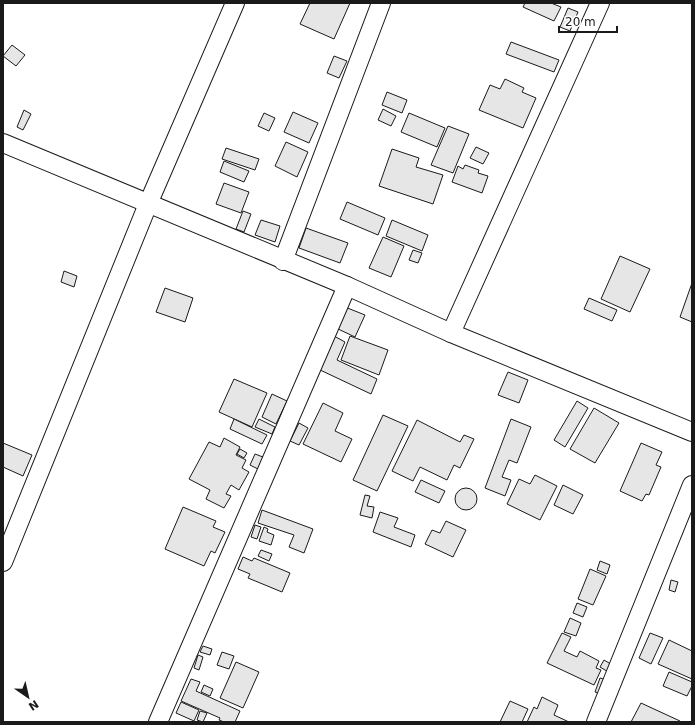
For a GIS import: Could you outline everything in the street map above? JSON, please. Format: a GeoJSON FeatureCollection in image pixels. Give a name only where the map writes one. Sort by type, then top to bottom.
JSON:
{"type":"FeatureCollection","features":[{"type":"Feature","properties":{"kind":"street"},"geometry":{"type":"LineString","coordinates":[[3,562],[148,204],[235,3]]}},
{"type":"Feature","properties":{"kind":"street"},"geometry":{"type":"LineString","coordinates":[[283,261],[381,3]]}},
{"type":"Feature","properties":{"kind":"street"},"geometry":{"type":"LineString","coordinates":[[451,333],[600,3]]}},
{"type":"Feature","properties":{"kind":"street"},"geometry":{"type":"LineString","coordinates":[[3,143],[283,261],[347,286],[451,333],[692,432]]}},
{"type":"Feature","properties":{"kind":"street"},"geometry":{"type":"LineString","coordinates":[[158,722],[347,286]]}},
{"type":"Feature","properties":{"kind":"street"},"geometry":{"type":"LineString","coordinates":[[596,722],[692,485]]}},
{"type":"Feature","properties":{"kind":"building"},"geometry":{"type":"Polygon","coordinates":[[[310,3],[350,3],[334,39],[300,24],[310,3]]]}},
{"type":"Feature","properties":{"kind":"building"},"geometry":{"type":"Polygon","coordinates":[[[525,3],[551,3],[561,7],[554,21],[523,7],[525,3]]]}},
{"type":"Feature","properties":{"kind":"building"},"geometry":{"type":"Polygon","coordinates":[[[568,8],[578,12],[570,31],[560,27],[568,8]]]}},
{"type":"Feature","properties":{"kind":"building"},"geometry":{"type":"Polygon","coordinates":[[[511,42],[559,60],[554,72],[506,54],[511,42]]]}},
{"type":"Feature","properties":{"kind":"building"},"geometry":{"type":"Polygon","coordinates":[[[12,45],[25,55],[16,66],[3,56],[12,45]]]}},
{"type":"Feature","properties":{"kind":"building"},"geometry":{"type":"Polygon","coordinates":[[[334,56],[347,61],[339,78],[327,73],[334,56]]]}},
{"type":"Feature","properties":{"kind":"building"},"geometry":{"type":"Polygon","coordinates":[[[505,79],[524,88],[522,92],[536,98],[523,128],[479,110],[490,85],[500,89],[505,79]]]}},
{"type":"Feature","properties":{"kind":"building"},"geometry":{"type":"Polygon","coordinates":[[[387,92],[407,100],[402,113],[382,105],[387,92]]]}},
{"type":"Feature","properties":{"kind":"building"},"geometry":{"type":"Polygon","coordinates":[[[383,109],[396,116],[391,126],[378,120],[383,109]]]}},
{"type":"Feature","properties":{"kind":"building"},"geometry":{"type":"Polygon","coordinates":[[[24,110],[31,114],[23,130],[17,127],[24,110]]]}},
{"type":"Feature","properties":{"kind":"building"},"geometry":{"type":"Polygon","coordinates":[[[293,112],[318,123],[309,143],[284,132],[293,112]]]}},
{"type":"Feature","properties":{"kind":"building"},"geometry":{"type":"Polygon","coordinates":[[[264,113],[275,118],[269,131],[258,126],[264,113]]]}},
{"type":"Feature","properties":{"kind":"building"},"geometry":{"type":"Polygon","coordinates":[[[409,113],[445,128],[437,147],[401,132],[409,113]]]}},
{"type":"Feature","properties":{"kind":"building"},"geometry":{"type":"Polygon","coordinates":[[[448,126],[469,134],[453,173],[431,165],[448,126]]]}},
{"type":"Feature","properties":{"kind":"building"},"geometry":{"type":"Polygon","coordinates":[[[286,142],[308,152],[297,177],[275,166],[286,142]]]}},
{"type":"Feature","properties":{"kind":"building"},"geometry":{"type":"Polygon","coordinates":[[[476,147],[489,153],[483,164],[470,158],[476,147]]]}},
{"type":"Feature","properties":{"kind":"building"},"geometry":{"type":"Polygon","coordinates":[[[226,148],[259,159],[255,170],[222,159],[226,148]]]}},
{"type":"Feature","properties":{"kind":"building"},"geometry":{"type":"Polygon","coordinates":[[[392,149],[419,158],[416,167],[443,175],[433,204],[379,186],[392,149]]]}},
{"type":"Feature","properties":{"kind":"building"},"geometry":{"type":"Polygon","coordinates":[[[224,161],[249,171],[244,182],[220,172],[224,161]]]}},
{"type":"Feature","properties":{"kind":"building"},"geometry":{"type":"Polygon","coordinates":[[[465,165],[479,170],[478,173],[488,176],[482,193],[452,182],[458,166],[463,169],[465,165]]]}},
{"type":"Feature","properties":{"kind":"building"},"geometry":{"type":"Polygon","coordinates":[[[224,183],[249,192],[241,213],[216,204],[224,183]]]}},
{"type":"Feature","properties":{"kind":"building"},"geometry":{"type":"Polygon","coordinates":[[[347,202],[385,218],[378,235],[340,219],[347,202]]]}},
{"type":"Feature","properties":{"kind":"building"},"geometry":{"type":"Polygon","coordinates":[[[243,211],[251,214],[244,232],[236,229],[243,211]]]}},
{"type":"Feature","properties":{"kind":"building"},"geometry":{"type":"Polygon","coordinates":[[[261,220],[280,226],[275,242],[255,235],[261,220]]]}},
{"type":"Feature","properties":{"kind":"building"},"geometry":{"type":"Polygon","coordinates":[[[392,220],[428,235],[422,251],[386,236],[392,220]]]}},
{"type":"Feature","properties":{"kind":"building"},"geometry":{"type":"Polygon","coordinates":[[[306,228],[348,243],[340,263],[299,248],[306,228]]]}},
{"type":"Feature","properties":{"kind":"building"},"geometry":{"type":"Polygon","coordinates":[[[383,237],[404,246],[391,277],[369,268],[383,237]]]}},
{"type":"Feature","properties":{"kind":"building"},"geometry":{"type":"Polygon","coordinates":[[[413,250],[422,253],[418,263],[409,260],[413,250]]]}},
{"type":"Feature","properties":{"kind":"building"},"geometry":{"type":"Polygon","coordinates":[[[620,256],[650,269],[630,312],[601,299],[620,256]]]}},
{"type":"Feature","properties":{"kind":"building"},"geometry":{"type":"Polygon","coordinates":[[[64,271],[77,276],[74,287],[61,282],[64,271]]]}},
{"type":"Feature","properties":{"kind":"building"},"geometry":{"type":"Polygon","coordinates":[[[692,283],[692,322],[680,317],[692,283]]]}},
{"type":"Feature","properties":{"kind":"building"},"geometry":{"type":"Polygon","coordinates":[[[165,288],[193,298],[185,322],[156,312],[165,288]]]}},
{"type":"Feature","properties":{"kind":"building"},"geometry":{"type":"Polygon","coordinates":[[[589,298],[617,310],[612,321],[584,309],[589,298]]]}},
{"type":"Feature","properties":{"kind":"building"},"geometry":{"type":"Polygon","coordinates":[[[345,307],[365,315],[355,337],[336,328],[345,307]]]}},
{"type":"Feature","properties":{"kind":"building"},"geometry":{"type":"Polygon","coordinates":[[[334,336],[345,342],[337,360],[377,379],[371,394],[318,369],[334,336]]]}},
{"type":"Feature","properties":{"kind":"building"},"geometry":{"type":"Polygon","coordinates":[[[350,336],[388,350],[379,375],[341,360],[350,336]]]}},
{"type":"Feature","properties":{"kind":"building"},"geometry":{"type":"Polygon","coordinates":[[[508,372],[528,380],[519,403],[498,395],[508,372]]]}},
{"type":"Feature","properties":{"kind":"building"},"geometry":{"type":"Polygon","coordinates":[[[234,379],[267,393],[252,427],[219,412],[234,379]]]}},
{"type":"Feature","properties":{"kind":"building"},"geometry":{"type":"Polygon","coordinates":[[[272,394],[287,401],[276,424],[262,417],[272,394]]]}},
{"type":"Feature","properties":{"kind":"building"},"geometry":{"type":"Polygon","coordinates":[[[577,401],[588,408],[565,447],[554,440],[577,401]]]}},
{"type":"Feature","properties":{"kind":"building"},"geometry":{"type":"Polygon","coordinates":[[[323,403],[343,413],[335,431],[352,439],[341,462],[303,444],[323,403]]]}},
{"type":"Feature","properties":{"kind":"building"},"geometry":{"type":"Polygon","coordinates":[[[594,408],[619,423],[595,463],[570,449],[594,408]]]}},
{"type":"Feature","properties":{"kind":"building"},"geometry":{"type":"Polygon","coordinates":[[[383,415],[408,426],[377,491],[353,480],[383,415]]]}},
{"type":"Feature","properties":{"kind":"building"},"geometry":{"type":"Polygon","coordinates":[[[234,419],[267,435],[262,444],[230,429],[234,419]]]}},
{"type":"Feature","properties":{"kind":"building"},"geometry":{"type":"Polygon","coordinates":[[[259,419],[275,427],[272,434],[255,427],[259,419]]]}},
{"type":"Feature","properties":{"kind":"building"},"geometry":{"type":"Polygon","coordinates":[[[511,419],[531,427],[517,463],[509,460],[502,477],[511,480],[505,496],[485,488],[511,419]]]}},
{"type":"Feature","properties":{"kind":"building"},"geometry":{"type":"Polygon","coordinates":[[[417,420],[460,442],[464,435],[474,439],[460,468],[454,465],[447,480],[420,467],[413,481],[392,471],[417,420]]]}},
{"type":"Feature","properties":{"kind":"building"},"geometry":{"type":"Polygon","coordinates":[[[299,423],[308,428],[299,445],[290,441],[299,423]]]}},
{"type":"Feature","properties":{"kind":"building"},"geometry":{"type":"Polygon","coordinates":[[[224,438],[240,447],[236,455],[246,460],[242,468],[249,472],[239,490],[231,485],[226,494],[231,496],[224,508],[206,499],[210,490],[189,479],[209,442],[220,447],[224,438]]]}},
{"type":"Feature","properties":{"kind":"building"},"geometry":{"type":"Polygon","coordinates":[[[3,443],[32,455],[23,476],[3,467],[3,443]]]}},
{"type":"Feature","properties":{"kind":"building"},"geometry":{"type":"Polygon","coordinates":[[[641,443],[662,452],[656,465],[661,467],[649,495],[646,494],[642,501],[620,491],[641,443]]]}},
{"type":"Feature","properties":{"kind":"building"},"geometry":{"type":"Polygon","coordinates":[[[240,449],[247,453],[244,458],[237,454],[240,449]]]}},
{"type":"Feature","properties":{"kind":"building"},"geometry":{"type":"Polygon","coordinates":[[[255,454],[263,457],[258,469],[250,465],[255,454]]]}},
{"type":"Feature","properties":{"kind":"building"},"geometry":{"type":"Polygon","coordinates":[[[535,475],[557,486],[540,520],[507,504],[519,479],[530,484],[535,475]]]}},
{"type":"Feature","properties":{"kind":"building"},"geometry":{"type":"Polygon","coordinates":[[[421,480],[445,491],[439,503],[415,492],[421,480]]]}},
{"type":"Feature","properties":{"kind":"building"},"geometry":{"type":"Polygon","coordinates":[[[563,485],[583,495],[573,514],[554,505],[563,485]]]}},
{"type":"Feature","properties":{"kind":"building"},"geometry":{"type":"Polygon","coordinates":[[[466,488],[474,491],[477,499],[474,507],[466,510],[458,507],[455,499],[458,491],[466,488]]]}},
{"type":"Feature","properties":{"kind":"building"},"geometry":{"type":"Polygon","coordinates":[[[365,495],[370,496],[367,506],[374,507],[372,518],[360,515],[365,495]]]}},
{"type":"Feature","properties":{"kind":"building"},"geometry":{"type":"Polygon","coordinates":[[[183,507],[216,521],[213,527],[225,532],[215,553],[211,551],[204,566],[165,549],[183,507]]]}},
{"type":"Feature","properties":{"kind":"building"},"geometry":{"type":"Polygon","coordinates":[[[262,510],[313,529],[304,553],[289,547],[294,535],[258,523],[262,510]]]}},
{"type":"Feature","properties":{"kind":"building"},"geometry":{"type":"Polygon","coordinates":[[[380,512],[398,518],[394,527],[415,535],[411,547],[373,532],[380,512]]]}},
{"type":"Feature","properties":{"kind":"building"},"geometry":{"type":"Polygon","coordinates":[[[446,521],[466,530],[453,557],[425,544],[432,530],[440,533],[446,521]]]}},
{"type":"Feature","properties":{"kind":"building"},"geometry":{"type":"Polygon","coordinates":[[[255,525],[261,527],[257,539],[251,537],[255,525]]]}},
{"type":"Feature","properties":{"kind":"building"},"geometry":{"type":"Polygon","coordinates":[[[264,527],[268,529],[267,532],[274,535],[271,545],[259,541],[264,527]]]}},
{"type":"Feature","properties":{"kind":"building"},"geometry":{"type":"Polygon","coordinates":[[[261,550],[272,554],[269,561],[258,556],[261,550]]]}},
{"type":"Feature","properties":{"kind":"building"},"geometry":{"type":"Polygon","coordinates":[[[243,557],[252,561],[254,558],[290,573],[282,592],[248,578],[250,574],[238,569],[243,557]]]}},
{"type":"Feature","properties":{"kind":"building"},"geometry":{"type":"Polygon","coordinates":[[[600,561],[610,565],[607,574],[597,570],[600,561]]]}},
{"type":"Feature","properties":{"kind":"building"},"geometry":{"type":"Polygon","coordinates":[[[590,569],[606,576],[593,605],[578,599],[590,569]]]}},
{"type":"Feature","properties":{"kind":"building"},"geometry":{"type":"Polygon","coordinates":[[[671,580],[678,582],[675,592],[669,590],[671,580]]]}},
{"type":"Feature","properties":{"kind":"building"},"geometry":{"type":"Polygon","coordinates":[[[577,603],[587,607],[583,617],[573,613],[577,603]]]}},
{"type":"Feature","properties":{"kind":"building"},"geometry":{"type":"Polygon","coordinates":[[[570,618],[581,623],[576,636],[564,632],[570,618]]]}},
{"type":"Feature","properties":{"kind":"building"},"geometry":{"type":"Polygon","coordinates":[[[562,633],[571,637],[564,651],[577,657],[580,651],[599,661],[596,668],[601,670],[594,685],[547,663],[562,633]]]}},
{"type":"Feature","properties":{"kind":"building"},"geometry":{"type":"Polygon","coordinates":[[[650,633],[663,638],[651,664],[639,658],[650,633]]]}},
{"type":"Feature","properties":{"kind":"building"},"geometry":{"type":"Polygon","coordinates":[[[669,640],[692,651],[692,679],[658,664],[669,640]]]}},
{"type":"Feature","properties":{"kind":"building"},"geometry":{"type":"Polygon","coordinates":[[[203,646],[212,649],[210,655],[200,652],[203,646]]]}},
{"type":"Feature","properties":{"kind":"building"},"geometry":{"type":"Polygon","coordinates":[[[222,652],[234,656],[229,669],[217,665],[222,652]]]}},
{"type":"Feature","properties":{"kind":"building"},"geometry":{"type":"Polygon","coordinates":[[[198,655],[203,657],[199,670],[194,668],[198,655]]]}},
{"type":"Feature","properties":{"kind":"building"},"geometry":{"type":"Polygon","coordinates":[[[604,660],[614,666],[610,673],[600,667],[604,660]]]}},
{"type":"Feature","properties":{"kind":"building"},"geometry":{"type":"Polygon","coordinates":[[[236,662],[259,672],[243,708],[220,698],[236,662]]]}},
{"type":"Feature","properties":{"kind":"building"},"geometry":{"type":"Polygon","coordinates":[[[669,672],[692,682],[692,686],[687,696],[663,686],[669,672]]]}},
{"type":"Feature","properties":{"kind":"building"},"geometry":{"type":"Polygon","coordinates":[[[600,678],[607,680],[603,694],[595,692],[600,678]]]}},
{"type":"Feature","properties":{"kind":"building"},"geometry":{"type":"Polygon","coordinates":[[[191,679],[200,682],[196,691],[240,711],[235,722],[224,722],[219,720],[220,718],[181,701],[191,679]]]}},
{"type":"Feature","properties":{"kind":"building"},"geometry":{"type":"Polygon","coordinates":[[[204,685],[213,689],[210,696],[201,692],[204,685]]]}},
{"type":"Feature","properties":{"kind":"building"},"geometry":{"type":"Polygon","coordinates":[[[542,697],[558,705],[554,715],[569,722],[527,722],[534,707],[537,709],[542,697]]]}},
{"type":"Feature","properties":{"kind":"building"},"geometry":{"type":"Polygon","coordinates":[[[510,701],[528,709],[522,722],[500,722],[510,701]]]}},
{"type":"Feature","properties":{"kind":"building"},"geometry":{"type":"Polygon","coordinates":[[[181,702],[199,710],[194,721],[176,713],[181,702]]]}},
{"type":"Feature","properties":{"kind":"building"},"geometry":{"type":"Polygon","coordinates":[[[641,703],[680,721],[680,722],[631,722],[641,703]]]}},
{"type":"Feature","properties":{"kind":"building"},"geometry":{"type":"Polygon","coordinates":[[[200,711],[207,713],[203,722],[197,720],[200,711]]]}}]}
